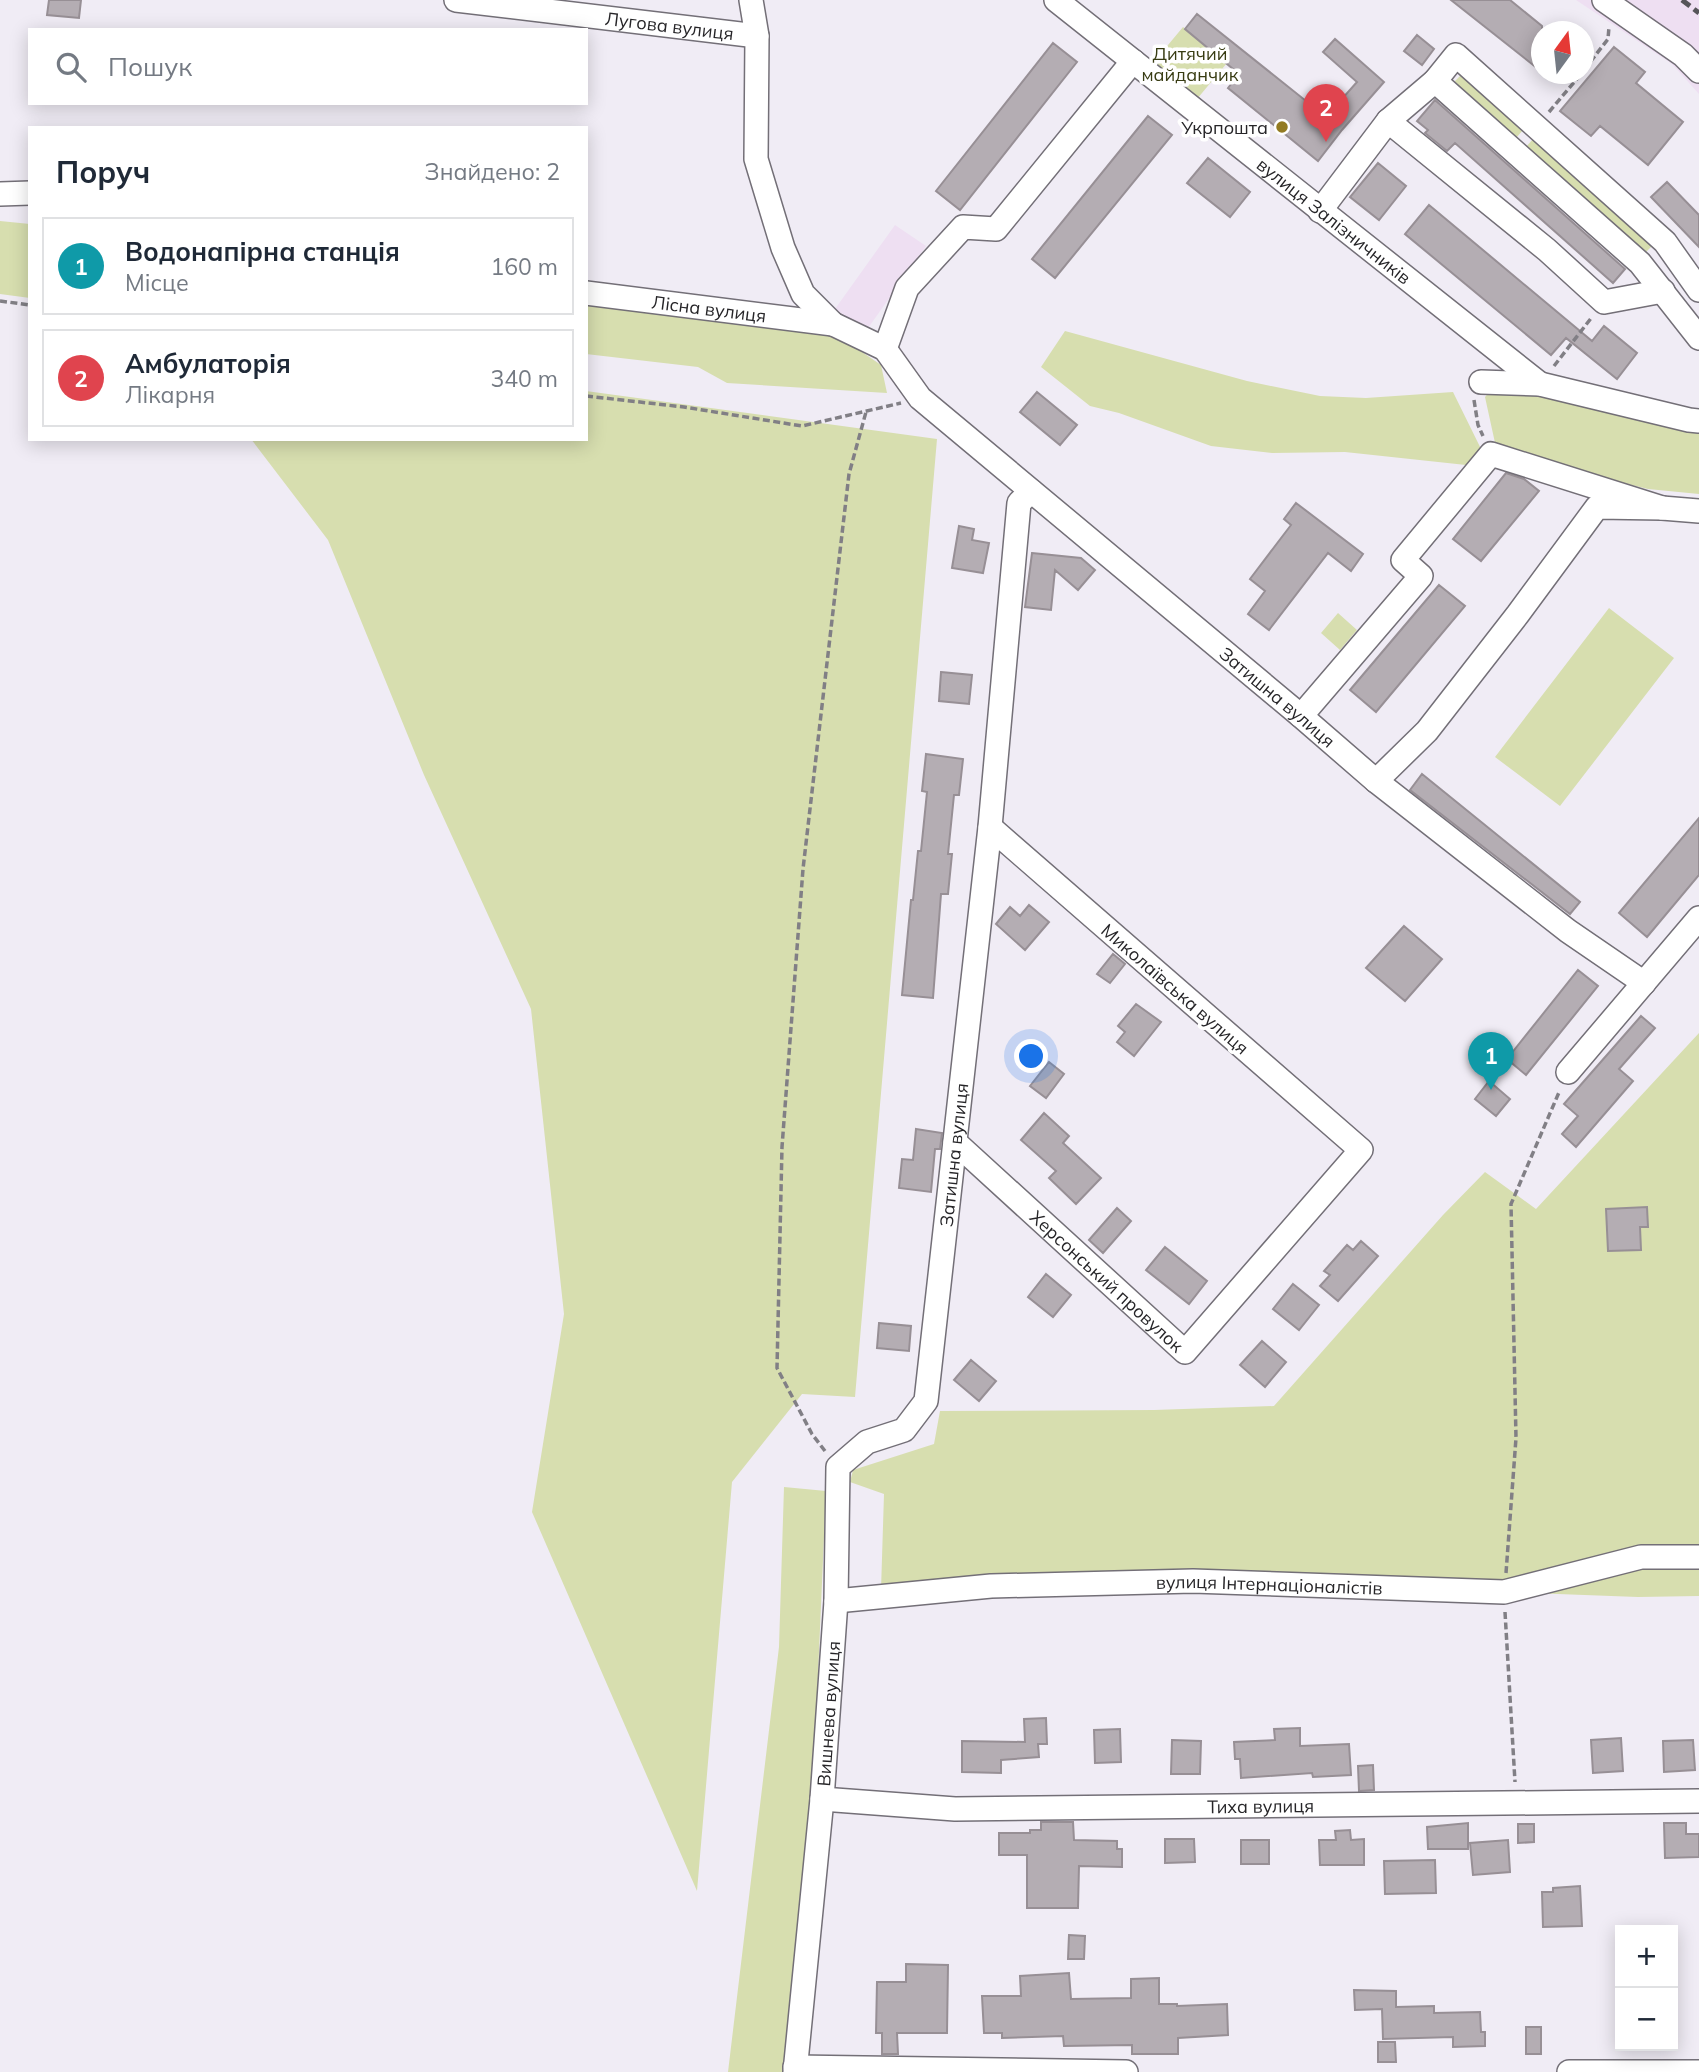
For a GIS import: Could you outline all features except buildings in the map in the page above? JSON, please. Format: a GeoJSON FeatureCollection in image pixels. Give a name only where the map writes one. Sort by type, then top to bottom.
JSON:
{"type":"FeatureCollection","features":[{"type":"Feature","properties":{"kind":"street","name":"Лугова вулиця"},"geometry":{"type":"LineString","coordinates":[[456,0],[757,36]]}},
{"type":"Feature","properties":{"kind":"street"},"geometry":{"type":"LineString","coordinates":[[751,0],[757,36],[756,159],[783,248],[803,294],[833,324],[885,349],[906,288],[963,228],[996,229],[1133,61]]}},
{"type":"Feature","properties":{"kind":"street","name":"вулиця Залізничників"},"geometry":{"type":"LineString","coordinates":[[1056,0],[1540,384]]}},
{"type":"Feature","properties":{"kind":"street"},"geometry":{"type":"LineString","coordinates":[[1604,0],[1683,55],[1699,71]]}},
{"type":"Feature","properties":{"kind":"street"},"geometry":{"type":"LineString","coordinates":[[1320,211],[1388,121],[1435,81],[1456,55],[1665,242],[1699,290]]}},
{"type":"Feature","properties":{"kind":"street"},"geometry":{"type":"LineString","coordinates":[[1435,81],[1640,263],[1699,338]]}},
{"type":"Feature","properties":{"kind":"street"},"geometry":{"type":"LineString","coordinates":[[1388,121],[1547,250],[1604,302],[1664,291]]}},
{"type":"Feature","properties":{"kind":"street"},"geometry":{"type":"LineString","coordinates":[[0,194],[28,193]]}},
{"type":"Feature","properties":{"kind":"street","name":"Лісна вулиця"},"geometry":{"type":"LineString","coordinates":[[588,293],[833,324]]}},
{"type":"Feature","properties":{"kind":"street","name":"Затишна вулиця"},"geometry":{"type":"LineString","coordinates":[[885,349],[920,398],[1376,781],[1568,931],[1644,983]]}},
{"type":"Feature","properties":{"kind":"street"},"geometry":{"type":"LineString","coordinates":[[1481,382],[1540,384],[1699,421]]}},
{"type":"Feature","properties":{"kind":"street"},"geometry":{"type":"LineString","coordinates":[[1301,716],[1421,576],[1403,560],[1491,454],[1662,508]]}},
{"type":"Feature","properties":{"kind":"street","name":"Затишна вулиця"},"geometry":{"type":"LineString","coordinates":[[838,1467],[867,1442],[904,1430],[926,1401],[990,827],[1019,503],[1031,492]]}},
{"type":"Feature","properties":{"kind":"street"},"geometry":{"type":"LineString","coordinates":[[1376,781],[1427,731],[1597,507],[1699,511]]}},
{"type":"Feature","properties":{"kind":"street","name":"Миколаївська вулиця"},"geometry":{"type":"LineString","coordinates":[[990,827],[1361,1150]]}},
{"type":"Feature","properties":{"kind":"street"},"geometry":{"type":"LineString","coordinates":[[1568,1072],[1699,918]]}},
{"type":"Feature","properties":{"kind":"street","name":"Херсонський провулок"},"geometry":{"type":"LineString","coordinates":[[955,1142],[1185,1352],[1361,1150]]}},
{"type":"Feature","properties":{"kind":"street","name":"Вишнева вулиця"},"geometry":{"type":"LineString","coordinates":[[795,2069],[822,1799],[836,1601],[838,1467]]}},
{"type":"Feature","properties":{"kind":"street","name":"вулиця Інтернаціоналістів"},"geometry":{"type":"LineString","coordinates":[[836,1601],[991,1586],[1193,1581],[1504,1592],[1641,1557],[1699,1557]]}},
{"type":"Feature","properties":{"kind":"street","name":"Тиха вулиця"},"geometry":{"type":"LineString","coordinates":[[822,1799],[955,1809],[1699,1801]]}},
{"type":"Feature","properties":{"kind":"street"},"geometry":{"type":"LineString","coordinates":[[795,2069],[1126,2072]]}},
{"type":"Feature","properties":{"kind":"street"},"geometry":{"type":"LineString","coordinates":[[1569,2072],[1699,2072]]}},
{"type":"Feature","properties":{"kind":"path"},"geometry":{"type":"LineString","coordinates":[[1594,57],[1608,39]]}},
{"type":"Feature","properties":{"kind":"path"},"geometry":{"type":"LineString","coordinates":[[0,301],[28,305]]}},
{"type":"Feature","properties":{"kind":"path"},"geometry":{"type":"LineString","coordinates":[[1540,384],[1604,302]]}},
{"type":"Feature","properties":{"kind":"path"},"geometry":{"type":"LineString","coordinates":[[1481,382],[1473,393],[1478,425],[1491,454]]}},
{"type":"Feature","properties":{"kind":"path"},"geometry":{"type":"LineString","coordinates":[[588,396],[684,407],[802,426],[920,398]]}},
{"type":"Feature","properties":{"kind":"path"},"geometry":{"type":"LineString","coordinates":[[838,1467],[811,1434],[777,1368],[782,1147],[803,869],[849,474],[866,412]]}},
{"type":"Feature","properties":{"kind":"path"},"geometry":{"type":"LineString","coordinates":[[1516,1802],[1504,1592],[1517,1437],[1511,1204],[1568,1072]]}},
{"type":"Feature","properties":{"kind":"shaded area"},"geometry":{"type":"Polygon","coordinates":[[[1576,0],[1699,0],[1699,94],[1672,64],[1576,0]]]}},
{"type":"Feature","properties":{"kind":"shaded area"},"geometry":{"type":"Polygon","coordinates":[[[895,225],[926,246],[866,331],[835,309],[895,225]]]}},
{"type":"Feature","properties":{"kind":"green space","name":"Дитячий майданчик"},"geometry":{"type":"Polygon","coordinates":[[[1183,27],[1227,63],[1197,99],[1153,63],[1183,27]]]}},
{"type":"Feature","properties":{"kind":"green space"},"geometry":{"type":"Polygon","coordinates":[[[1460,76],[1466,77],[1523,130],[1516,138],[1456,87],[1455,81],[1460,76]]]}},
{"type":"Feature","properties":{"kind":"green space"},"geometry":{"type":"Polygon","coordinates":[[[1533,139],[1653,245],[1645,253],[1526,147],[1533,139]]]}},
{"type":"Feature","properties":{"kind":"green space"},"geometry":{"type":"Polygon","coordinates":[[[0,221],[28,224],[28,298],[0,294],[0,221]]]}},
{"type":"Feature","properties":{"kind":"green space"},"geometry":{"type":"Polygon","coordinates":[[[588,298],[830,330],[881,365],[887,393],[727,383],[698,367],[588,354],[588,298]]]}},
{"type":"Feature","properties":{"kind":"green space"},"geometry":{"type":"Polygon","coordinates":[[[1065,331],[1247,381],[1320,396],[1366,398],[1453,392],[1484,455],[1466,465],[1345,452],[1272,453],[1211,446],[1119,413],[1090,406],[1041,367],[1065,331]]]}},
{"type":"Feature","properties":{"kind":"green space"},"geometry":{"type":"Polygon","coordinates":[[[1494,387],[1565,397],[1699,429],[1699,494],[1648,489],[1497,452],[1485,397],[1494,387]]]}},
{"type":"Feature","properties":{"kind":"green space"},"geometry":{"type":"Polygon","coordinates":[[[588,391],[937,439],[855,1397],[802,1394],[732,1482],[697,1891],[532,1512],[564,1314],[531,1009],[424,775],[328,540],[253,441],[588,441],[588,391]]]}},
{"type":"Feature","properties":{"kind":"green space"},"geometry":{"type":"Polygon","coordinates":[[[1609,608],[1674,658],[1560,806],[1495,757],[1609,608]]]}},
{"type":"Feature","properties":{"kind":"green space"},"geometry":{"type":"Polygon","coordinates":[[[1338,613],[1357,630],[1340,650],[1321,633],[1338,613]]]}},
{"type":"Feature","properties":{"kind":"green space"},"geometry":{"type":"Polygon","coordinates":[[[1699,1033],[1699,1596],[1638,1597],[1504,1592],[881,1590],[884,1494],[850,1482],[853,1470],[934,1444],[940,1411],[1154,1410],[1274,1406],[1443,1215],[1485,1172],[1536,1209],[1699,1033]]]}},
{"type":"Feature","properties":{"kind":"green space"},"geometry":{"type":"Polygon","coordinates":[[[784,1487],[826,1491],[814,1766],[787,2072],[728,2072],[779,1647],[784,1487]]]}},
{"type":"Feature","properties":{"kind":"railway"},"geometry":{"type":"LineString","coordinates":[[1682,0],[1699,13]]}},
{"type":"Feature","properties":{"kind":"place","name":"Укрпошта"},"geometry":{"type":"Point","coordinates":[1282,127]}},
{"type":"Feature","properties":{"kind":"place","name":"Амбулаторія"},"geometry":{"type":"Point","coordinates":[1326,142]}},
{"type":"Feature","properties":{"kind":"place","name":"Водонапірна станція"},"geometry":{"type":"Point","coordinates":[1491,1090]}}]}
